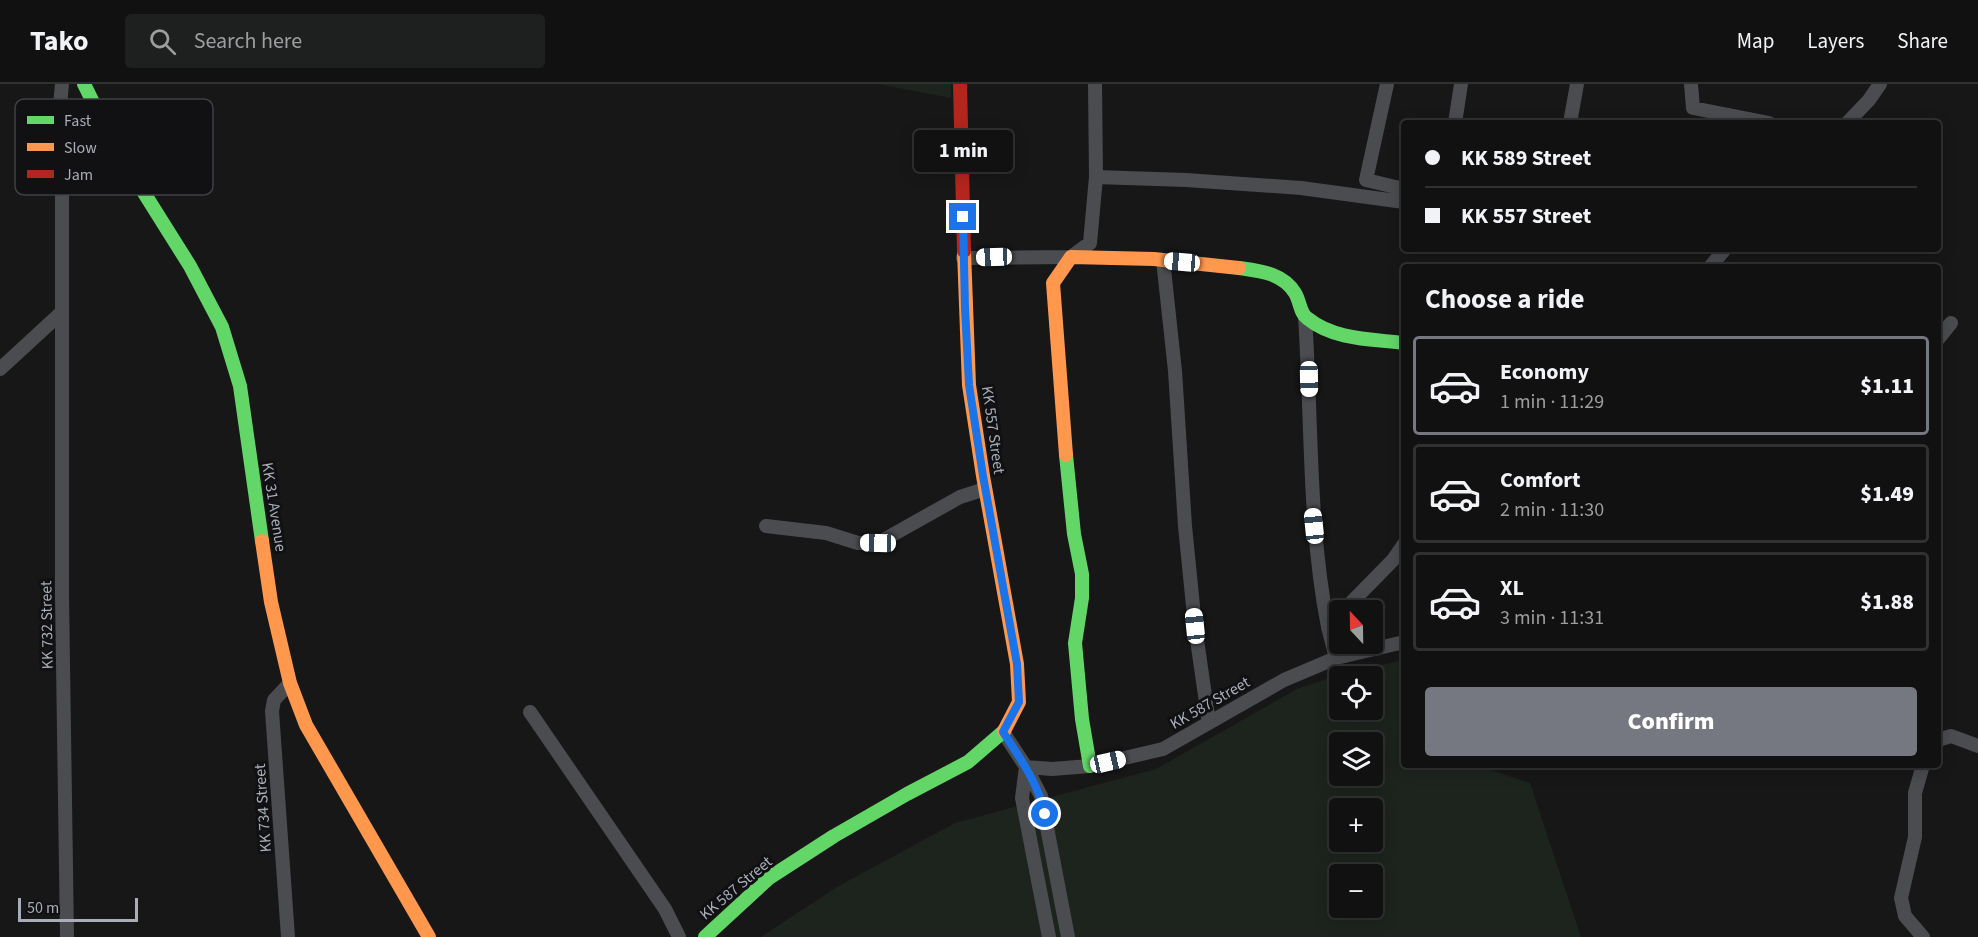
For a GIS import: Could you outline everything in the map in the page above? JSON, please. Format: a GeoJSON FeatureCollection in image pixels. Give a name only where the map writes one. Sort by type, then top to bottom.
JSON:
{"type":"FeatureCollection","features":[{"type":"Feature","properties":{"kind":"street","name":"KK 732 Street"},"geometry":{"type":"LineString","coordinates":[[60,99],[62,84]]}},
{"type":"Feature","properties":{"kind":"street","name":"KK 31 Avenue"},"geometry":{"type":"LineString","coordinates":[[84,84],[91,99]]}},
{"type":"Feature","properties":{"kind":"street","name":"KK 557 Street"},"geometry":{"type":"LineString","coordinates":[[960,84],[963,258],[969,385],[985,489],[1017,664],[1019,702],[1003,732]]}},
{"type":"Feature","properties":{"kind":"street"},"geometry":{"type":"LineString","coordinates":[[1090,766],[1082,719],[1075,643],[1082,598],[1082,574],[1074,534],[1065,450],[1053,283],[1071,257],[1090,243],[1096,177],[1095,84]]}},
{"type":"Feature","properties":{"kind":"street"},"geometry":{"type":"LineString","coordinates":[[1387,84],[1366,180],[1401,188]]}},
{"type":"Feature","properties":{"kind":"street"},"geometry":{"type":"LineString","coordinates":[[1455,120],[1461,84]]}},
{"type":"Feature","properties":{"kind":"street"},"geometry":{"type":"LineString","coordinates":[[1571,120],[1577,84]]}},
{"type":"Feature","properties":{"kind":"street"},"geometry":{"type":"LineString","coordinates":[[1691,84],[1693,108],[1754,120]]}},
{"type":"Feature","properties":{"kind":"street"},"geometry":{"type":"LineString","coordinates":[[1850,120],[1869,100],[1880,84]]}},
{"type":"Feature","properties":{"kind":"street"},"geometry":{"type":"LineString","coordinates":[[1096,177],[1301,188],[1401,202]]}},
{"type":"Feature","properties":{"kind":"street","name":"KK 732 Street"},"geometry":{"type":"LineString","coordinates":[[62,195],[62,582],[67,937]]}},
{"type":"Feature","properties":{"kind":"street","name":"KK 31 Avenue"},"geometry":{"type":"LineString","coordinates":[[144,195],[190,266],[222,327],[240,387],[271,602],[290,683],[306,725],[429,937]]}},
{"type":"Feature","properties":{"kind":"street"},"geometry":{"type":"LineString","coordinates":[[1712,264],[1722,252]]}},
{"type":"Feature","properties":{"kind":"street"},"geometry":{"type":"LineString","coordinates":[[963,258],[1071,257],[1162,260],[1222,265],[1264,272],[1283,279],[1294,293],[1305,317],[1312,506],[1320,585],[1336,657]]}},
{"type":"Feature","properties":{"kind":"street"},"geometry":{"type":"LineString","coordinates":[[1162,260],[1175,371],[1185,526],[1195,626],[1209,723]]}},
{"type":"Feature","properties":{"kind":"street"},"geometry":{"type":"LineString","coordinates":[[0,369],[62,312]]}},
{"type":"Feature","properties":{"kind":"street"},"geometry":{"type":"LineString","coordinates":[[1305,317],[1338,335],[1401,343]]}},
{"type":"Feature","properties":{"kind":"street"},"geometry":{"type":"LineString","coordinates":[[1941,335],[1951,323]]}},
{"type":"Feature","properties":{"kind":"street"},"geometry":{"type":"LineString","coordinates":[[766,526],[826,533],[858,543],[878,543],[960,497],[985,489]]}},
{"type":"Feature","properties":{"kind":"street"},"geometry":{"type":"LineString","coordinates":[[1354,600],[1393,560],[1401,548]]}},
{"type":"Feature","properties":{"kind":"street","name":"KK 587 Street"},"geometry":{"type":"LineString","coordinates":[[1026,767],[1052,769],[1090,766],[1163,749],[1284,680],[1336,657],[1401,643]]}},
{"type":"Feature","properties":{"kind":"street","name":"KK 734 Street"},"geometry":{"type":"LineString","coordinates":[[288,937],[272,711],[274,700],[290,683]]}},
{"type":"Feature","properties":{"kind":"street"},"geometry":{"type":"LineString","coordinates":[[530,712],[665,909],[679,937]]}},
{"type":"Feature","properties":{"kind":"street"},"geometry":{"type":"LineString","coordinates":[[1003,732],[1026,767],[1041,796],[1068,937]]}},
{"type":"Feature","properties":{"kind":"street","name":"KK 587 Street"},"geometry":{"type":"LineString","coordinates":[[705,937],[769,878],[834,836],[968,762],[1003,732]]}},
{"type":"Feature","properties":{"kind":"street"},"geometry":{"type":"LineString","coordinates":[[1941,739],[1951,736],[1978,746]]}},
{"type":"Feature","properties":{"kind":"street"},"geometry":{"type":"LineString","coordinates":[[1026,767],[1022,798],[1049,937]]}},
{"type":"Feature","properties":{"kind":"street"},"geometry":{"type":"LineString","coordinates":[[1922,768],[1915,793],[1915,837],[1901,898],[1905,915],[1923,937]]}},
{"type":"Feature","properties":{"kind":"shaded area"},"geometry":{"type":"Polygon","coordinates":[[[878,84],[951,84],[951,98],[878,84]]]}},
{"type":"Feature","properties":{"kind":"shaded area"},"geometry":{"type":"Polygon","coordinates":[[[1401,661],[1401,768],[1486,768],[1530,783],[1581,937],[761,937],[837,887],[955,823],[1156,769],[1297,689],[1329,678],[1329,720],[1383,720],[1383,666],[1376,666],[1401,661]]]}},
{"type":"Feature","properties":{"kind":"traffic: fast"},"geometry":{"type":"LineString","coordinates":[[84,84],[91,99]]}},
{"type":"Feature","properties":{"kind":"traffic: fast"},"geometry":{"type":"LineString","coordinates":[[145,195],[190,266],[222,327],[240,386],[262,541]]}},
{"type":"Feature","properties":{"kind":"traffic: fast"},"geometry":{"type":"LineString","coordinates":[[1239,268],[1270,274],[1284,281],[1295,293],[1305,316],[1329,331],[1353,337],[1401,343]]}},
{"type":"Feature","properties":{"kind":"traffic: fast"},"geometry":{"type":"LineString","coordinates":[[1066,455],[1074,534],[1082,574],[1082,598],[1075,643],[1082,719],[1090,766]]}},
{"type":"Feature","properties":{"kind":"traffic: fast"},"geometry":{"type":"LineString","coordinates":[[705,937],[769,878],[834,836],[968,762],[1004,731]]}},
{"type":"Feature","properties":{"kind":"traffic: slow"},"geometry":{"type":"LineString","coordinates":[[964,251],[969,385],[1017,664],[1019,702],[1004,731]]}},
{"type":"Feature","properties":{"kind":"traffic: slow"},"geometry":{"type":"LineString","coordinates":[[1066,455],[1053,283],[1071,257],[1154,259],[1239,268]]}},
{"type":"Feature","properties":{"kind":"traffic: slow"},"geometry":{"type":"LineString","coordinates":[[262,541],[271,602],[290,683],[306,725],[429,937]]}},
{"type":"Feature","properties":{"kind":"traffic: jam"},"geometry":{"type":"LineString","coordinates":[[960,84],[964,251]]}},
{"type":"Feature","properties":{"kind":"route"},"geometry":{"type":"LineString","coordinates":[[963,217],[969,385],[1017,664],[1019,702],[1003,732],[1026,767],[1041,796],[1045,814]]}}]}
